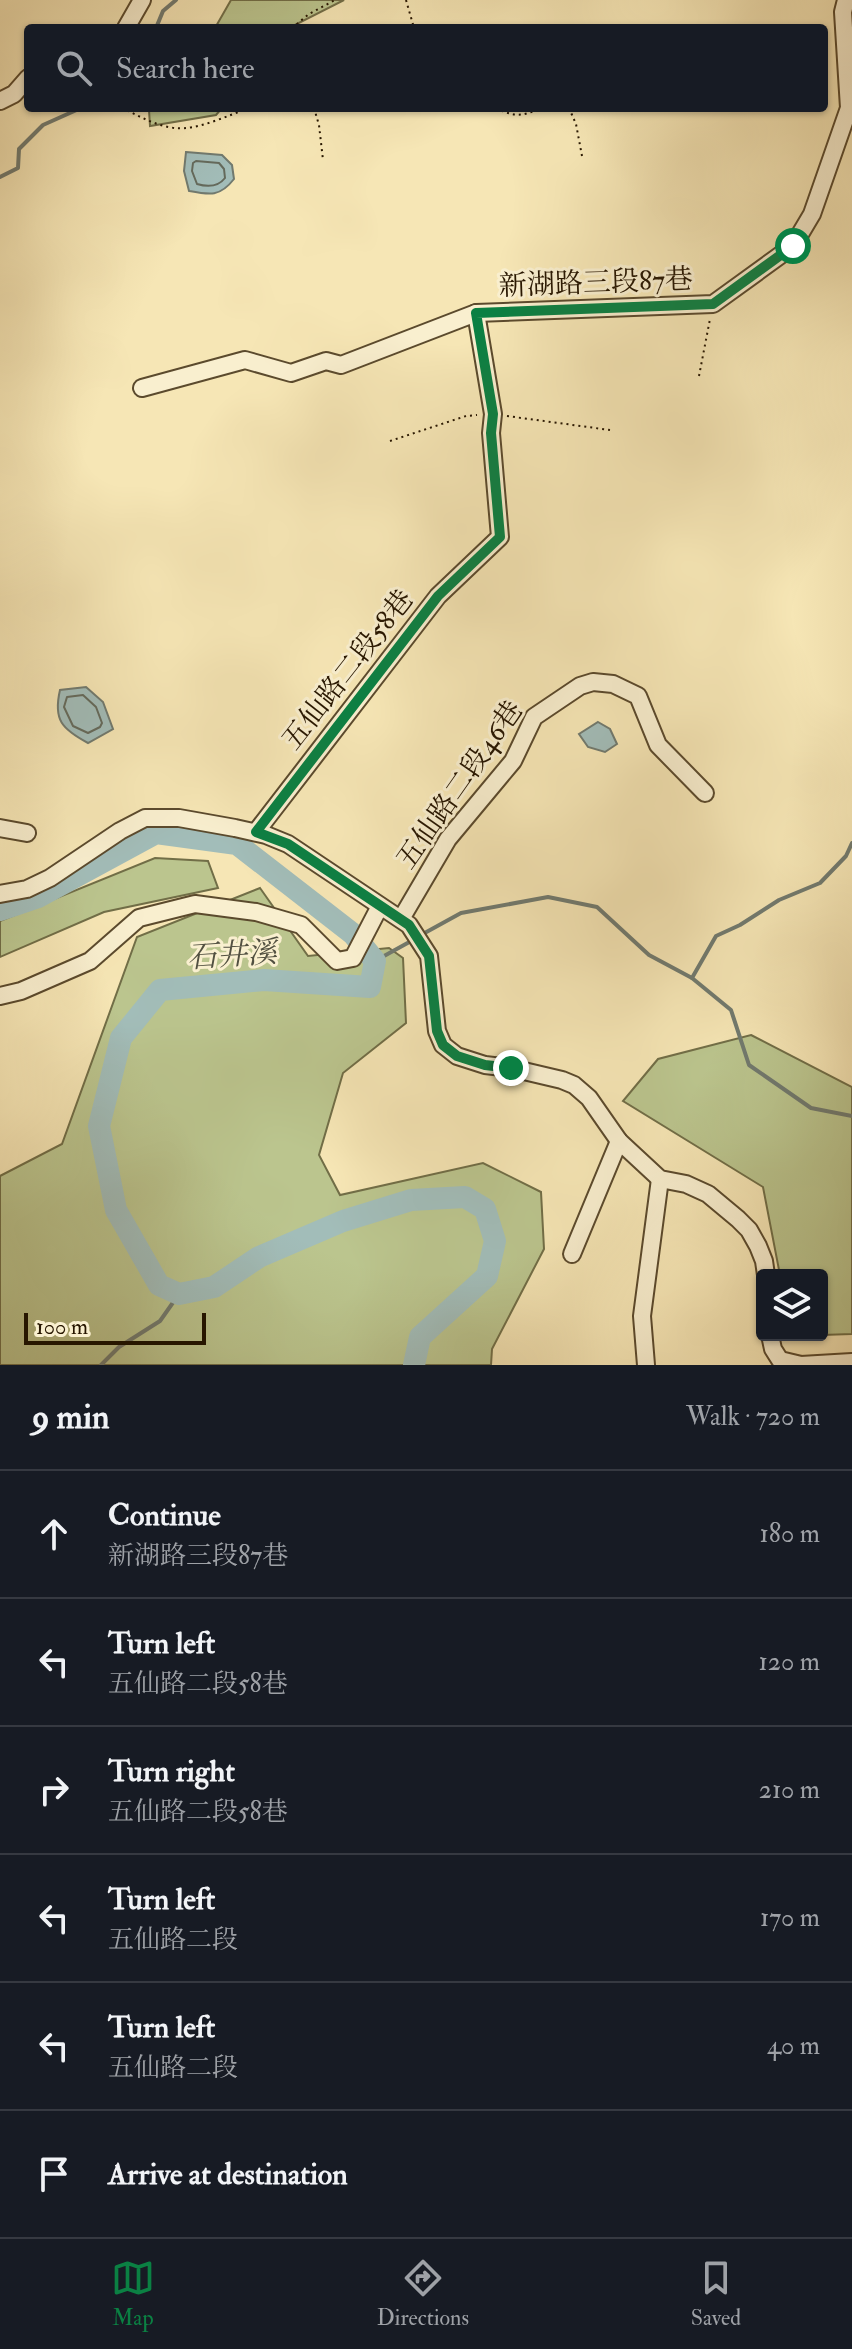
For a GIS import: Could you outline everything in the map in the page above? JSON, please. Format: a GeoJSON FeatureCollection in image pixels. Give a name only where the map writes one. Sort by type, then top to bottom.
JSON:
{"type":"FeatureCollection","features":[{"type":"Feature","properties":{"kind":"street"},"geometry":{"type":"LineString","coordinates":[[128,24],[142,0]]}},
{"type":"Feature","properties":{"kind":"street","name":"新湖路三段87巷"},"geometry":{"type":"LineString","coordinates":[[142,388],[245,360],[291,373],[326,361],[341,365],[476,313],[713,304],[793,246],[812,214],[849,108],[843,12],[846,0]]}},
{"type":"Feature","properties":{"kind":"street"},"geometry":{"type":"LineString","coordinates":[[0,101],[14,94],[24,83]]}},
{"type":"Feature","properties":{"kind":"street","name":"五仙路二段58巷"},"geometry":{"type":"LineString","coordinates":[[256,832],[438,596],[500,537],[491,433],[493,414],[476,313]]}},
{"type":"Feature","properties":{"kind":"street","name":"五仙路二段46巷"},"geometry":{"type":"LineString","coordinates":[[405,922],[448,839],[513,761],[534,717],[580,686],[593,682],[613,684],[638,696],[658,745],[705,793]]}},
{"type":"Feature","properties":{"kind":"street"},"geometry":{"type":"LineString","coordinates":[[0,894],[27,889],[50,878],[145,818],[179,818],[256,832],[288,844],[405,922],[429,956],[437,1031],[443,1045],[457,1056],[574,1085],[589,1098],[619,1141],[660,1179],[686,1184],[708,1194],[727,1208],[749,1230],[765,1269]]}},
{"type":"Feature","properties":{"kind":"street"},"geometry":{"type":"LineString","coordinates":[[0,828],[27,833]]}},
{"type":"Feature","properties":{"kind":"street"},"geometry":{"type":"LineString","coordinates":[[0,996],[21,991],[90,961],[139,918],[195,904],[256,912],[301,925],[337,961],[353,958],[380,906]]}},
{"type":"Feature","properties":{"kind":"street"},"geometry":{"type":"LineString","coordinates":[[572,1254],[619,1141]]}},
{"type":"Feature","properties":{"kind":"street"},"geometry":{"type":"LineString","coordinates":[[646,1365],[642,1316],[660,1179]]}},
{"type":"Feature","properties":{"kind":"street"},"geometry":{"type":"LineString","coordinates":[[771,1341],[780,1360],[801,1365],[852,1362]]}},
{"type":"Feature","properties":{"kind":"path"},"geometry":{"type":"LineString","coordinates":[[297,24],[335,0]]}},
{"type":"Feature","properties":{"kind":"path"},"geometry":{"type":"LineString","coordinates":[[406,0],[413,24]]}},
{"type":"Feature","properties":{"kind":"path"},"geometry":{"type":"LineString","coordinates":[[131,112],[160,125],[179,129],[238,112]]}},
{"type":"Feature","properties":{"kind":"path"},"geometry":{"type":"LineString","coordinates":[[315,112],[323,160]]}},
{"type":"Feature","properties":{"kind":"path"},"geometry":{"type":"LineString","coordinates":[[504,112],[512,116],[533,112]]}},
{"type":"Feature","properties":{"kind":"path"},"geometry":{"type":"LineString","coordinates":[[571,112],[582,156]]}},
{"type":"Feature","properties":{"kind":"path"},"geometry":{"type":"LineString","coordinates":[[699,376],[713,304]]}},
{"type":"Feature","properties":{"kind":"path"},"geometry":{"type":"LineString","coordinates":[[390,441],[466,416],[493,414],[610,430]]}},
{"type":"Feature","properties":{"kind":"green space"},"geometry":{"type":"Polygon","coordinates":[[[231,0],[344,0],[297,24],[217,24],[231,0]]]}},
{"type":"Feature","properties":{"kind":"green space"},"geometry":{"type":"Polygon","coordinates":[[[149,112],[219,112],[216,115],[150,126],[149,112]]]}},
{"type":"Feature","properties":{"kind":"green space"},"geometry":{"type":"Polygon","coordinates":[[[155,858],[208,861],[218,888],[104,912],[0,957],[0,921],[155,858]]]}},
{"type":"Feature","properties":{"kind":"green space"},"geometry":{"type":"Polygon","coordinates":[[[260,888],[308,956],[389,948],[403,958],[406,1023],[343,1073],[319,1155],[340,1195],[483,1163],[541,1192],[544,1249],[492,1349],[491,1365],[0,1365],[0,1176],[62,1144],[137,937],[260,888]]]}},
{"type":"Feature","properties":{"kind":"green space"},"geometry":{"type":"Polygon","coordinates":[[[751,1035],[852,1087],[852,1334],[828,1335],[828,1269],[779,1269],[763,1187],[623,1101],[658,1059],[751,1035]]]}},
{"type":"Feature","properties":{"kind":"water"},"geometry":{"type":"Polygon","coordinates":[[[186,152],[222,155],[232,165],[234,179],[219,192],[189,191],[184,171],[186,152]]]}},
{"type":"Feature","properties":{"kind":"water"},"geometry":{"type":"Polygon","coordinates":[[[86,687],[103,702],[113,729],[88,743],[66,728],[58,709],[60,690],[86,687]]]}},
{"type":"Feature","properties":{"kind":"water"},"geometry":{"type":"Polygon","coordinates":[[[598,722],[610,729],[617,744],[605,752],[588,747],[579,734],[598,722]]]}},
{"type":"Feature","properties":{"kind":"waterway"},"geometry":{"type":"LineString","coordinates":[[158,24],[163,11],[176,0]]}},
{"type":"Feature","properties":{"kind":"waterway"},"geometry":{"type":"LineString","coordinates":[[0,177],[18,168],[19,149],[43,125],[72,112]]}},
{"type":"Feature","properties":{"kind":"waterway","name":"石井溪"},"geometry":{"type":"LineString","coordinates":[[0,910],[38,897],[156,833],[237,844],[353,934],[375,961],[370,987],[264,980],[160,990],[121,1038],[99,1126],[116,1210],[159,1285],[179,1294],[214,1287],[259,1257],[343,1221],[411,1200],[465,1197],[485,1209],[495,1241],[487,1276],[420,1337],[414,1365]]}},
{"type":"Feature","properties":{"kind":"waterway"},"geometry":{"type":"LineString","coordinates":[[692,978],[716,936],[779,900],[820,883],[846,856],[852,843]]}},
{"type":"Feature","properties":{"kind":"waterway"},"geometry":{"type":"LineString","coordinates":[[421,935],[461,913],[548,897],[597,907],[649,955],[692,978],[731,1010],[749,1065],[811,1108],[852,1116]]}},
{"type":"Feature","properties":{"kind":"waterway"},"geometry":{"type":"LineString","coordinates":[[375,961],[413,940]]}},
{"type":"Feature","properties":{"kind":"waterway"},"geometry":{"type":"LineString","coordinates":[[101,1365],[119,1347],[160,1321],[179,1294]]}},
{"type":"Feature","properties":{"kind":"route"},"geometry":{"type":"LineString","coordinates":[[511,1068],[485,1065],[457,1056],[443,1045],[437,1031],[429,956],[409,925],[288,844],[256,832],[438,596],[500,537],[491,433],[493,414],[476,313],[713,304],[793,246]]}}]}
